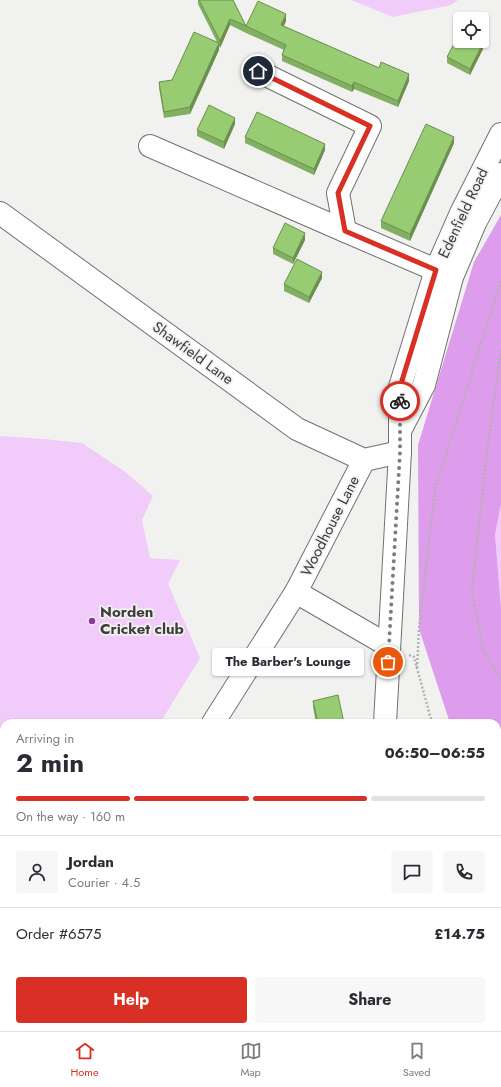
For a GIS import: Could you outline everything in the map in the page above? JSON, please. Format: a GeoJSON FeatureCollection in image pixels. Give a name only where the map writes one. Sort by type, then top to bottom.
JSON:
{"type":"FeatureCollection","features":[{"type":"Feature","properties":{"kind":"street"},"geometry":{"type":"LineString","coordinates":[[258,71],[370,126],[338,193],[345,231]]}},
{"type":"Feature","properties":{"kind":"street","name":"Edenfield Road"},"geometry":{"type":"LineString","coordinates":[[385,719],[400,442],[424,385],[444,274],[461,213],[501,134]]}},
{"type":"Feature","properties":{"kind":"street"},"geometry":{"type":"LineString","coordinates":[[150,146],[444,274]]}},
{"type":"Feature","properties":{"kind":"street","name":"Edenfield Road"},"geometry":{"type":"LineString","coordinates":[[444,274],[475,223],[501,174]]}},
{"type":"Feature","properties":{"kind":"street","name":"Shawfield Lane"},"geometry":{"type":"LineString","coordinates":[[0,213],[297,429],[364,460]]}},
{"type":"Feature","properties":{"kind":"street"},"geometry":{"type":"LineString","coordinates":[[364,460],[400,442]]}},
{"type":"Feature","properties":{"kind":"street","name":"Woodhouse Lane"},"geometry":{"type":"LineString","coordinates":[[216,719],[296,592],[364,460]]}},
{"type":"Feature","properties":{"kind":"street","name":"Woodhouse Lane"},"geometry":{"type":"LineString","coordinates":[[296,592],[389,646]]}},
{"type":"Feature","properties":{"kind":"path"},"geometry":{"type":"LineString","coordinates":[[417,668],[419,629],[435,489],[501,281]]}},
{"type":"Feature","properties":{"kind":"path"},"geometry":{"type":"LineString","coordinates":[[501,350],[486,459],[472,591],[484,652],[501,679]]}},
{"type":"Feature","properties":{"kind":"path"},"geometry":{"type":"LineString","coordinates":[[389,646],[414,657],[431,719]]}},
{"type":"Feature","properties":{"kind":"shaded area"},"geometry":{"type":"Polygon","coordinates":[[[351,0],[458,0],[451,5],[393,17],[351,0]]]}},
{"type":"Feature","properties":{"kind":"shaded area"},"geometry":{"type":"Polygon","coordinates":[[[501,215],[501,504],[495,535],[501,608],[501,719],[449,719],[419,629],[418,445],[474,262],[501,215]]]}},
{"type":"Feature","properties":{"kind":"shaded area","name":"Norden Cricket club"},"geometry":{"type":"Polygon","coordinates":[[[0,436],[82,443],[124,471],[153,496],[142,520],[150,558],[180,560],[168,584],[200,658],[162,719],[0,719],[0,436]]]}},
{"type":"Feature","properties":{"kind":"shaded area"},"geometry":{"type":"Polygon","coordinates":[[[501,504],[501,608],[495,535],[501,504]]]}},
{"type":"Feature","properties":{"kind":"building"},"geometry":{"type":"Polygon","coordinates":[[[199,0],[233,0],[246,26],[230,19],[220,41],[199,0]]]}},
{"type":"Feature","properties":{"kind":"building"},"geometry":{"type":"Polygon","coordinates":[[[258,1],[286,14],[281,25],[379,68],[381,62],[409,74],[398,101],[354,82],[352,86],[282,55],[286,45],[246,26],[258,1]]]}},
{"type":"Feature","properties":{"kind":"building"},"geometry":{"type":"Polygon","coordinates":[[[194,32],[219,43],[190,107],[164,112],[159,82],[172,80],[194,32]]]}},
{"type":"Feature","properties":{"kind":"building"},"geometry":{"type":"Polygon","coordinates":[[[453,45],[453,48],[480,48],[470,69],[447,57],[453,45]]]}},
{"type":"Feature","properties":{"kind":"building"},"geometry":{"type":"Polygon","coordinates":[[[209,105],[235,118],[224,142],[197,130],[209,105]]]}},
{"type":"Feature","properties":{"kind":"building"},"geometry":{"type":"Polygon","coordinates":[[[257,112],[325,144],[314,169],[245,137],[257,112]]]}},
{"type":"Feature","properties":{"kind":"building"},"geometry":{"type":"Polygon","coordinates":[[[426,124],[454,137],[410,234],[381,221],[426,124]]]}},
{"type":"Feature","properties":{"kind":"building"},"geometry":{"type":"Polygon","coordinates":[[[285,223],[305,233],[293,258],[273,248],[285,223]]]}},
{"type":"Feature","properties":{"kind":"building"},"geometry":{"type":"Polygon","coordinates":[[[297,259],[322,272],[309,297],[284,284],[297,259]]]}},
{"type":"Feature","properties":{"kind":"building"},"geometry":{"type":"Polygon","coordinates":[[[338,695],[343,719],[317,719],[313,701],[338,695]]]}},
{"type":"Feature","properties":{"kind":"way so far"},"geometry":{"type":"LineString","coordinates":[[388,662],[400,452],[400,401]]}},
{"type":"Feature","properties":{"kind":"place","name":"Norden Cricket club"},"geometry":{"type":"Point","coordinates":[92,621]}},
{"type":"Feature","properties":{"kind":"place","name":"The Barber's Lounge"},"geometry":{"type":"Point","coordinates":[388,662]}},
{"type":"Feature","properties":{"kind":"route"},"geometry":{"type":"LineString","coordinates":[[258,71],[370,126],[338,193],[345,231],[436,270],[400,387],[400,401]]}}]}
